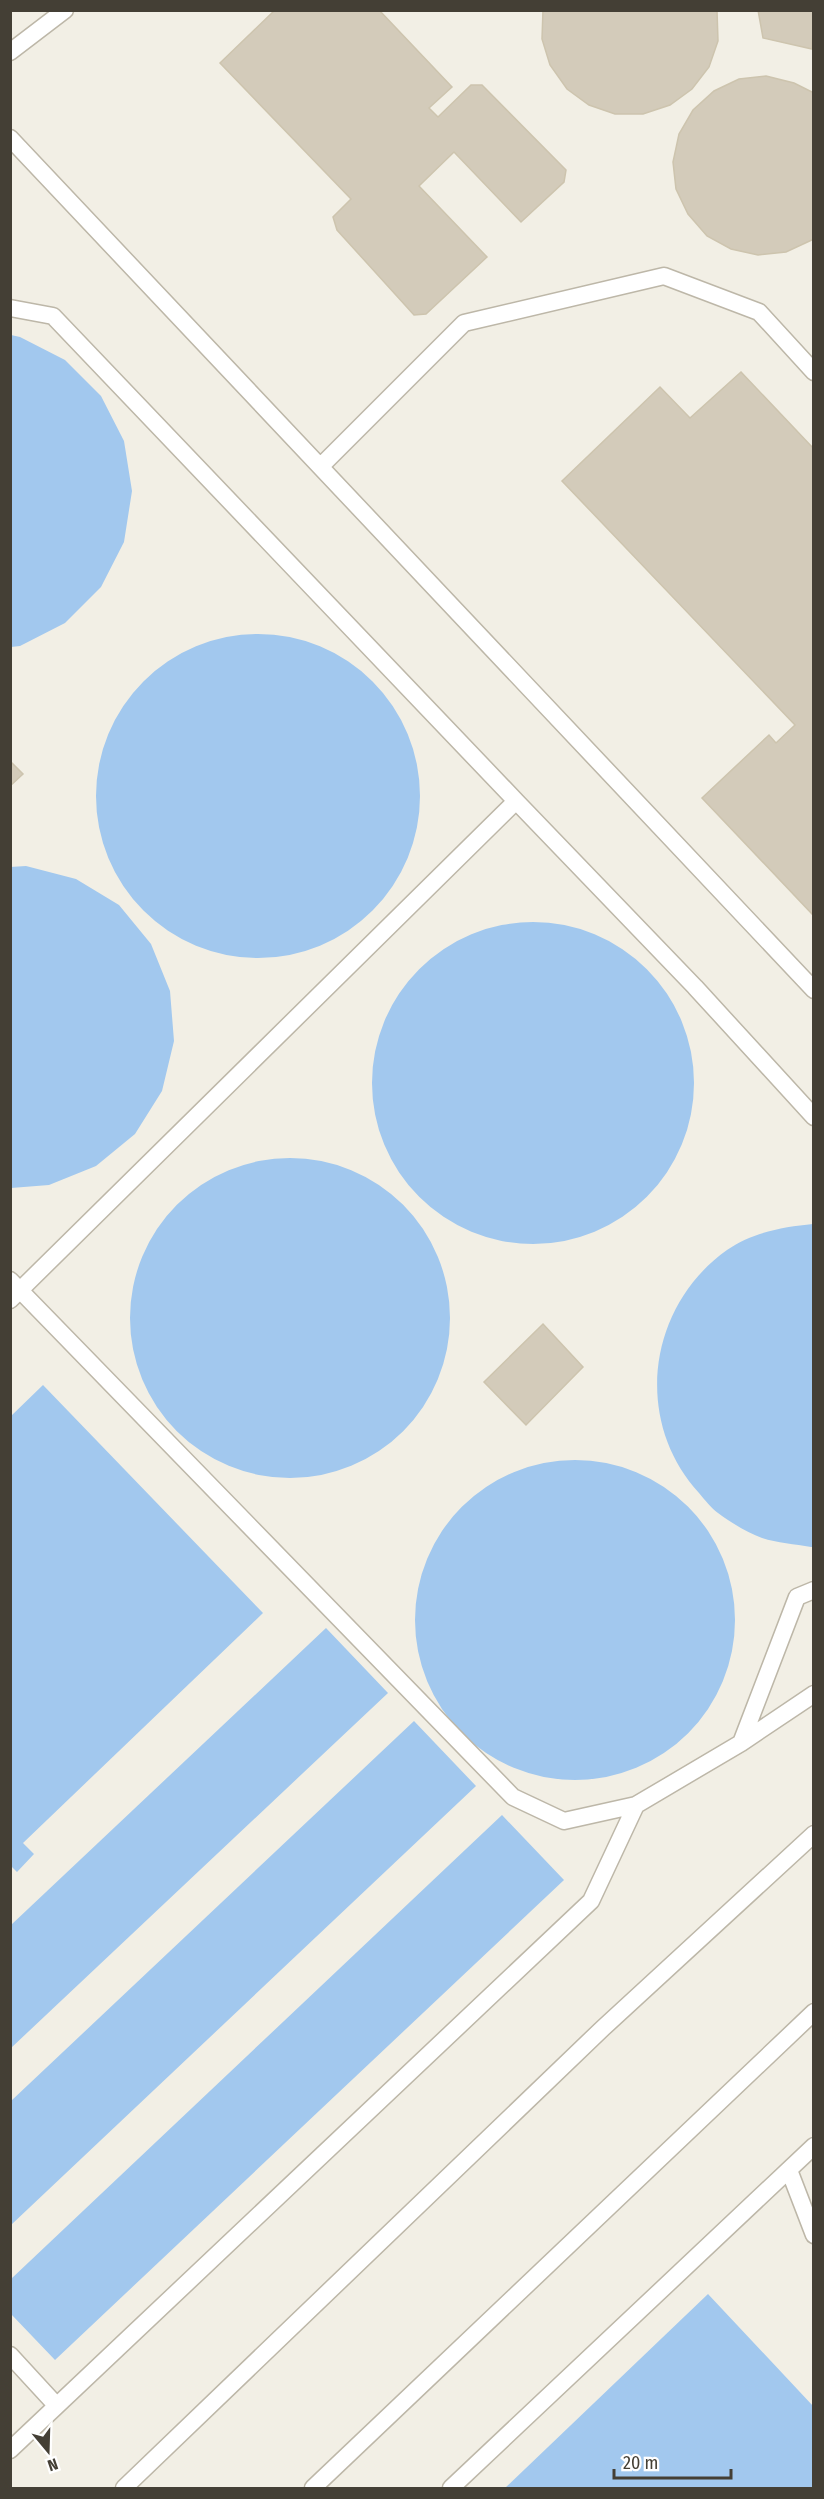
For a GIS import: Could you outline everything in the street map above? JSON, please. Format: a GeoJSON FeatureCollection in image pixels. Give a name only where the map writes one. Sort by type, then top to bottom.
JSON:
{"type":"FeatureCollection","features":[{"type":"Feature","properties":{"kind":"lane"},"geometry":{"type":"LineString","coordinates":[[10,52],[65,10]]}},
{"type":"Feature","properties":{"kind":"lane"},"geometry":{"type":"LineString","coordinates":[[10,138],[813,990]]}},
{"type":"Feature","properties":{"kind":"lane"},"geometry":{"type":"LineString","coordinates":[[321,466],[465,323],[664,276],[759,312],[813,372]]}},
{"type":"Feature","properties":{"kind":"lane"},"geometry":{"type":"LineString","coordinates":[[10,308],[53,316],[695,987],[813,1117]]}},
{"type":"Feature","properties":{"kind":"lane"},"geometry":{"type":"LineString","coordinates":[[516,801],[14,1290],[513,1797],[564,1821],[636,1805],[741,1743],[813,1694]]}},
{"type":"Feature","properties":{"kind":"lane"},"geometry":{"type":"LineString","coordinates":[[741,1743],[797,1598],[813,1590]]}},
{"type":"Feature","properties":{"kind":"lane"},"geometry":{"type":"LineString","coordinates":[[10,2450],[591,1901],[636,1805]]}},
{"type":"Feature","properties":{"kind":"lane"},"geometry":{"type":"LineString","coordinates":[[124,2488],[603,2028],[813,1834]]}},
{"type":"Feature","properties":{"kind":"lane"},"geometry":{"type":"LineString","coordinates":[[313,2488],[813,2012]]}},
{"type":"Feature","properties":{"kind":"lane"},"geometry":{"type":"LineString","coordinates":[[451,2488],[813,2146]]}},
{"type":"Feature","properties":{"kind":"lane"},"geometry":{"type":"LineString","coordinates":[[789,2169],[813,2235]]}},
{"type":"Feature","properties":{"kind":"lane"},"geometry":{"type":"LineString","coordinates":[[10,2355],[56,2405]]}},
{"type":"Feature","properties":{"kind":"water"},"geometry":{"type":"Polygon","coordinates":[[[11,335],[20,337],[65,360],[101,396],[124,441],[132,491],[124,542],[101,587],[65,623],[20,646],[11,647],[11,335]]]}},
{"type":"Feature","properties":{"kind":"water"},"geometry":{"type":"Polygon","coordinates":[[[258,634],[290,637],[320,646],[348,661],[373,681],[393,706],[408,734],[417,764],[420,796],[417,828],[408,858],[393,886],[373,911],[348,931],[320,946],[290,955],[258,958],[226,955],[196,946],[168,931],[143,911],[123,886],[108,858],[99,828],[96,796],[99,764],[108,734],[123,706],[143,681],[168,661],[196,646],[226,637],[258,634]]]}},
{"type":"Feature","properties":{"kind":"water"},"geometry":{"type":"Polygon","coordinates":[[[26,866],[76,879],[119,905],[151,944],[170,991],[174,1041],[162,1091],[135,1134],[96,1166],[49,1185],[11,1188],[10,867],[26,866]]]}},
{"type":"Feature","properties":{"kind":"water"},"geometry":{"type":"Polygon","coordinates":[[[533,922],[580,929],[609,941],[647,969],[675,1007],[687,1036],[694,1083],[687,1130],[675,1159],[647,1197],[609,1225],[580,1237],[533,1244],[486,1237],[457,1225],[419,1197],[391,1159],[379,1130],[372,1083],[379,1036],[391,1007],[419,969],[457,941],[486,929],[533,922]]]}},
{"type":"Feature","properties":{"kind":"water"},"geometry":{"type":"Polygon","coordinates":[[[274,1158],[306,1158],[337,1165],[366,1177],[392,1194],[414,1216],[431,1242],[443,1271],[450,1302],[450,1334],[443,1365],[431,1394],[414,1420],[392,1442],[366,1459],[337,1471],[306,1478],[274,1478],[243,1471],[214,1459],[188,1442],[166,1420],[149,1394],[137,1365],[130,1334],[130,1302],[137,1271],[149,1242],[166,1216],[188,1194],[214,1177],[243,1165],[274,1158]]]}},
{"type":"Feature","properties":{"kind":"water"},"geometry":{"type":"Polygon","coordinates":[[[813,1224],[814,1547],[811,1547],[762,1538],[751,1533],[713,1509],[699,1493],[678,1464],[664,1433],[658,1400],[658,1366],[666,1333],[680,1302],[700,1274],[727,1250],[747,1239],[779,1229],[813,1224]]]}},
{"type":"Feature","properties":{"kind":"water"},"geometry":{"type":"Polygon","coordinates":[[[43,1385],[263,1613],[23,1843],[34,1854],[17,1872],[10,1865],[11,1416],[43,1385]]]}},
{"type":"Feature","properties":{"kind":"water"},"geometry":{"type":"Polygon","coordinates":[[[575,1460],[606,1463],[636,1472],[677,1496],[699,1518],[723,1559],[732,1589],[735,1620],[732,1651],[723,1681],[699,1722],[677,1744],[636,1768],[606,1777],[575,1780],[544,1777],[514,1768],[473,1744],[451,1722],[427,1681],[418,1651],[415,1620],[418,1589],[427,1559],[451,1518],[473,1496],[514,1472],[544,1463],[575,1460]]]}},
{"type":"Feature","properties":{"kind":"water"},"geometry":{"type":"Polygon","coordinates":[[[326,1628],[388,1693],[11,2048],[11,1925],[326,1628]]]}},
{"type":"Feature","properties":{"kind":"water"},"geometry":{"type":"Polygon","coordinates":[[[414,1721],[476,1786],[11,2225],[11,2101],[414,1721]]]}},
{"type":"Feature","properties":{"kind":"water"},"geometry":{"type":"Polygon","coordinates":[[[502,1815],[564,1880],[55,2360],[11,2314],[11,2279],[502,1815]]]}},
{"type":"Feature","properties":{"kind":"water"},"geometry":{"type":"Polygon","coordinates":[[[708,2294],[813,2406],[813,2488],[505,2488],[708,2294]]]}},
{"type":"Feature","properties":{"kind":"building"},"geometry":{"type":"Polygon","coordinates":[[[275,10],[379,10],[452,87],[429,108],[438,117],[471,85],[482,85],[566,170],[564,182],[521,222],[454,152],[419,186],[487,257],[426,314],[414,315],[337,230],[333,217],[351,199],[220,63],[275,10]]]}},
{"type":"Feature","properties":{"kind":"building"},"geometry":{"type":"Polygon","coordinates":[[[543,10],[717,10],[718,41],[709,67],[692,89],[670,105],[643,114],[615,114],[589,105],[567,89],[550,65],[542,39],[543,10]]]}},
{"type":"Feature","properties":{"kind":"building"},"geometry":{"type":"Polygon","coordinates":[[[758,10],[814,10],[812,49],[763,38],[758,10]]]}},
{"type":"Feature","properties":{"kind":"building"},"geometry":{"type":"Polygon","coordinates":[[[766,76],[794,83],[814,93],[814,239],[786,252],[758,255],[731,249],[707,236],[688,214],[676,189],[673,162],[679,134],[693,110],[714,91],[739,79],[766,76]]]}},
{"type":"Feature","properties":{"kind":"building"},"geometry":{"type":"Polygon","coordinates":[[[741,372],[814,449],[814,916],[702,798],[769,735],[776,743],[795,725],[562,481],[660,387],[690,418],[741,372]]]}},
{"type":"Feature","properties":{"kind":"building"},"geometry":{"type":"Polygon","coordinates":[[[10,761],[23,774],[10,786],[10,761]]]}},
{"type":"Feature","properties":{"kind":"building"},"geometry":{"type":"Polygon","coordinates":[[[543,1324],[583,1367],[526,1425],[484,1382],[543,1324]]]}}]}
